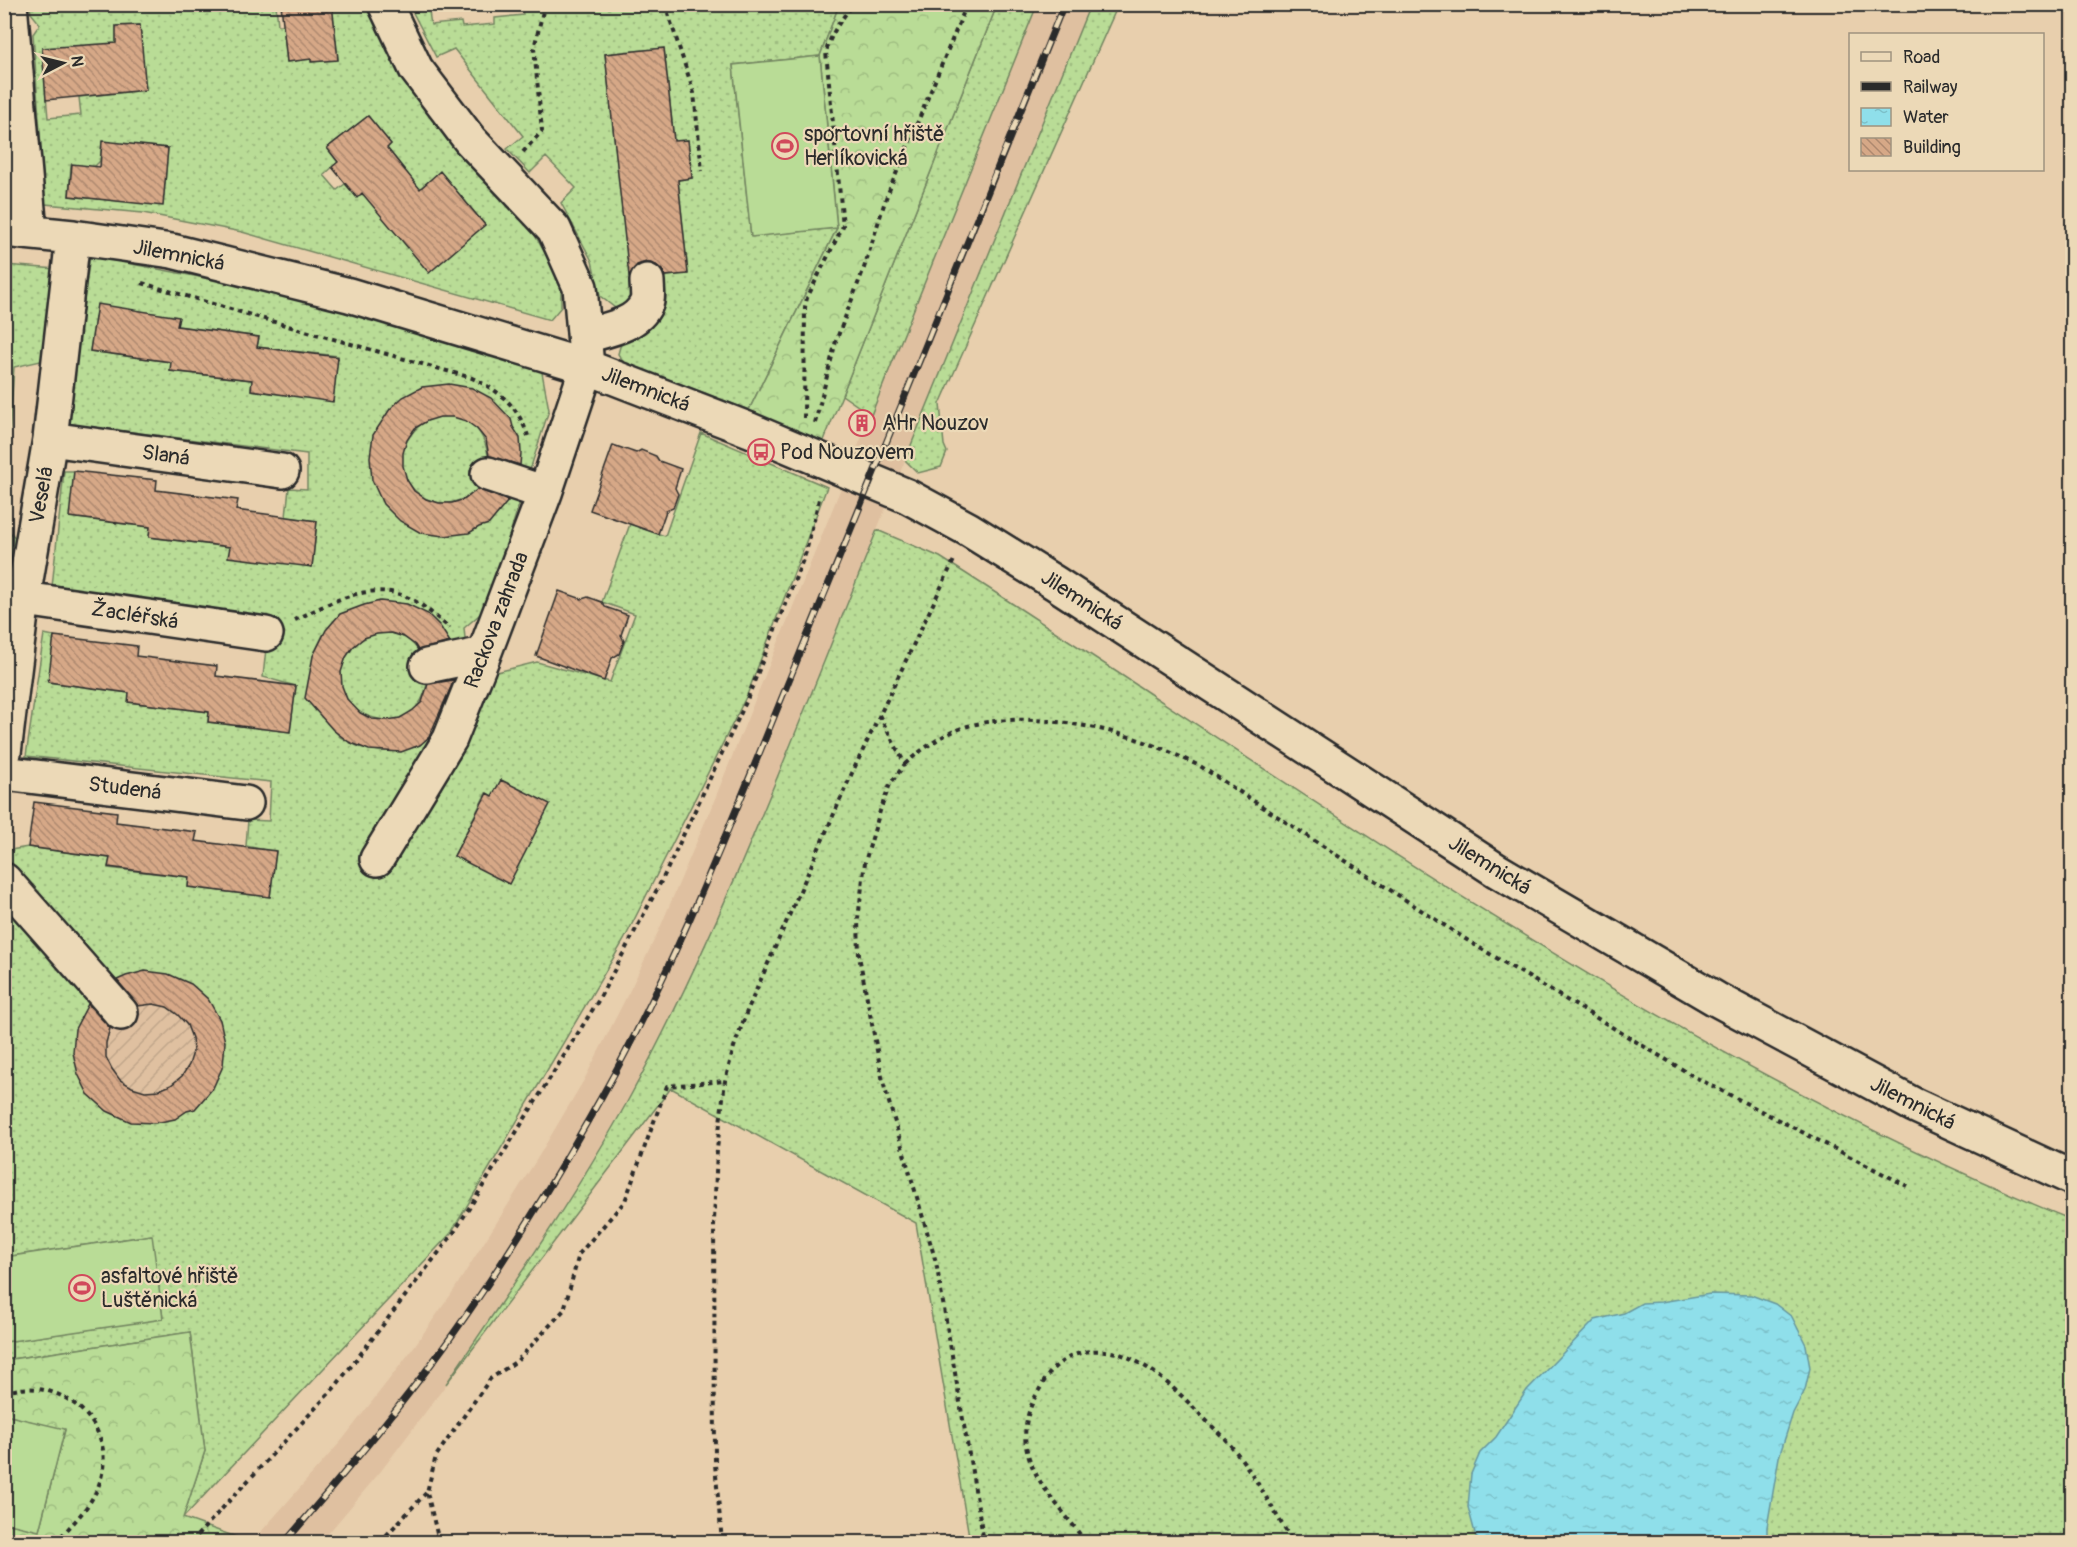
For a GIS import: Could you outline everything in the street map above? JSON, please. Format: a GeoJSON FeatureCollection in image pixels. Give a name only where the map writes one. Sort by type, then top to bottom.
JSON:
{"type":"FeatureCollection","features":[{"type":"Feature","properties":{"kind":"street"},"geometry":{"type":"LineString","coordinates":[[10,4],[17,231]]}},
{"type":"Feature","properties":{"kind":"street"},"geometry":{"type":"LineString","coordinates":[[385,4],[416,69],[470,140],[554,229],[580,287],[586,352]]}},
{"type":"Feature","properties":{"kind":"street","name":"Jilemnická"},"geometry":{"type":"LineString","coordinates":[[17,231],[172,251],[586,352],[807,454],[907,496],[968,529],[1065,589],[1496,870],[1545,899],[1716,999],[1904,1100],[2073,1178]]}},
{"type":"Feature","properties":{"kind":"street","name":"Veselá"},"geometry":{"type":"LineString","coordinates":[[4,753],[14,597],[50,439],[73,237]]}},
{"type":"Feature","properties":{"kind":"street"},"geometry":{"type":"LineString","coordinates":[[586,352],[614,328],[636,318],[647,303],[647,281]]}},
{"type":"Feature","properties":{"kind":"street","name":"Rackova zahrada"},"geometry":{"type":"LineString","coordinates":[[377,859],[450,739],[484,654],[535,490],[586,352]]}},
{"type":"Feature","properties":{"kind":"street","name":"Slaná"},"geometry":{"type":"LineString","coordinates":[[50,439],[282,471]]}},
{"type":"Feature","properties":{"kind":"street"},"geometry":{"type":"LineString","coordinates":[[488,474],[535,490]]}},
{"type":"Feature","properties":{"kind":"street","name":"Žacléřská"},"geometry":{"type":"LineString","coordinates":[[14,597],[266,634]]}},
{"type":"Feature","properties":{"kind":"street"},"geometry":{"type":"LineString","coordinates":[[427,666],[484,654]]}},
{"type":"Feature","properties":{"kind":"street","name":"Studená"},"geometry":{"type":"LineString","coordinates":[[4,772],[246,803]]}},
{"type":"Feature","properties":{"kind":"street"},"geometry":{"type":"LineString","coordinates":[[4,880],[115,1007]]}},
{"type":"Feature","properties":{"kind":"path"},"geometry":{"type":"LineString","coordinates":[[502,174],[542,131],[534,48],[544,6],[566,4]]}},
{"type":"Feature","properties":{"kind":"path"},"geometry":{"type":"LineString","coordinates":[[665,4],[693,93],[702,171]]}},
{"type":"Feature","properties":{"kind":"path"},"geometry":{"type":"LineString","coordinates":[[191,1542],[335,1387],[453,1234],[598,1001],[664,876],[746,702],[806,552],[823,479],[807,454],[803,408],[805,307],[807,298],[843,226],[826,52],[837,25],[854,4]]}},
{"type":"Feature","properties":{"kind":"path"},"geometry":{"type":"LineString","coordinates":[[807,454],[836,341],[864,268],[886,198],[967,4]]}},
{"type":"Feature","properties":{"kind":"path"},"geometry":{"type":"LineString","coordinates":[[165,289],[472,378],[493,388],[512,405],[524,426],[531,446],[531,472],[535,490]]}},
{"type":"Feature","properties":{"kind":"path"},"geometry":{"type":"LineString","coordinates":[[722,1542],[715,1464],[714,1221],[717,1149],[725,1081],[747,1011],[879,715],[968,529]]}},
{"type":"Feature","properties":{"kind":"path"},"geometry":{"type":"LineString","coordinates":[[266,634],[341,598],[380,590],[413,600],[484,654]]}},
{"type":"Feature","properties":{"kind":"path"},"geometry":{"type":"LineString","coordinates":[[879,715],[905,764]]}},
{"type":"Feature","properties":{"kind":"path"},"geometry":{"type":"LineString","coordinates":[[984,1542],[936,1262],[883,1082],[859,956],[858,919],[865,862],[890,784],[905,764],[918,752],[940,738],[967,726],[998,721],[1050,721],[1106,730],[1153,745],[1200,766],[1470,942],[1695,1077],[1907,1186]]}},
{"type":"Feature","properties":{"kind":"path"},"geometry":{"type":"LineString","coordinates":[[439,1542],[427,1492],[436,1456],[490,1379],[517,1361],[564,1310],[579,1254],[625,1201],[667,1086],[725,1081]]}},
{"type":"Feature","properties":{"kind":"path"},"geometry":{"type":"LineString","coordinates":[[1085,1542],[1043,1486],[1032,1467],[1026,1449],[1025,1431],[1027,1415],[1035,1396],[1053,1368],[1084,1352],[1101,1350],[1118,1352],[1136,1360],[1163,1379],[1194,1408],[1242,1460],[1293,1542]]}},
{"type":"Feature","properties":{"kind":"path"},"geometry":{"type":"LineString","coordinates":[[4,1393],[32,1388],[50,1391],[68,1398],[83,1410],[95,1425],[104,1460],[101,1479],[94,1494],[75,1521],[56,1542]]}},
{"type":"Feature","properties":{"kind":"path"},"geometry":{"type":"LineString","coordinates":[[380,1542],[427,1492]]}},
{"type":"Feature","properties":{"kind":"shaded area"},"geometry":{"type":"Polygon","coordinates":[[[1037,5],[1090,5],[759,820],[731,887],[673,1012],[626,1103],[579,1184],[492,1324],[381,1471],[321,1542],[252,1542],[343,1439],[408,1355],[452,1293],[584,1080],[630,990],[659,930],[714,801],[1037,5]]]}},
{"type":"Feature","properties":{"kind":"shaded area"},"geometry":{"type":"Polygon","coordinates":[[[122,978],[222,1031],[142,1121],[81,1018],[86,1007],[100,990],[122,978]]]}},
{"type":"Feature","properties":{"kind":"green space"},"geometry":{"type":"Polygon","coordinates":[[[332,4],[368,5],[402,74],[447,140],[525,218],[561,281],[561,307],[550,320],[242,232],[143,213],[45,204],[33,34],[40,24],[31,13],[30,5],[276,5],[278,25],[283,25],[287,62],[338,59],[332,4]],[[140,25],[116,26],[117,53],[142,52],[140,25]],[[42,49],[48,118],[81,115],[79,97],[146,90],[143,70],[42,49]],[[368,116],[327,148],[338,162],[324,175],[337,190],[345,184],[357,197],[399,163],[387,148],[391,144],[368,116]],[[102,142],[100,161],[94,167],[71,165],[69,196],[163,205],[168,148],[102,142]],[[440,172],[414,193],[429,272],[485,225],[440,172]]]}},
{"type":"Feature","properties":{"kind":"green space"},"geometry":{"type":"Polygon","coordinates":[[[409,5],[428,5],[431,25],[461,22],[462,27],[495,24],[495,18],[523,15],[522,5],[839,5],[820,56],[733,65],[751,236],[837,228],[749,410],[623,362],[618,354],[621,343],[651,326],[660,312],[664,298],[662,277],[688,273],[678,180],[692,178],[688,140],[674,141],[664,48],[605,54],[630,280],[638,293],[619,311],[600,296],[592,261],[561,203],[576,188],[546,157],[530,173],[507,149],[523,136],[454,49],[436,57],[409,5]]]}},
{"type":"Feature","properties":{"kind":"green space"},"geometry":{"type":"Polygon","coordinates":[[[839,5],[997,5],[821,448],[749,410],[837,228],[820,56],[839,5]]]}},
{"type":"Feature","properties":{"kind":"green space"},"geometry":{"type":"Polygon","coordinates":[[[997,5],[1037,5],[871,415],[842,395],[997,5]]]}},
{"type":"Feature","properties":{"kind":"green space"},"geometry":{"type":"Polygon","coordinates":[[[1090,5],[1118,5],[940,404],[944,445],[947,452],[941,467],[918,473],[905,460],[1090,5]]]}},
{"type":"Feature","properties":{"kind":"green space","name":"sportovní hřiště Herlíkovická"},"geometry":{"type":"Polygon","coordinates":[[[820,56],[837,228],[751,237],[733,65],[820,56]]]}},
{"type":"Feature","properties":{"kind":"green space"},"geometry":{"type":"Polygon","coordinates":[[[90,256],[257,288],[541,367],[549,410],[486,609],[464,628],[469,679],[537,662],[610,682],[635,614],[602,602],[630,524],[665,536],[701,433],[827,487],[747,695],[624,940],[451,1233],[183,1518],[205,1451],[190,1332],[5,1360],[5,1342],[163,1318],[151,1235],[5,1257],[5,851],[28,847],[110,858],[108,868],[189,877],[188,887],[270,897],[276,852],[246,846],[248,820],[269,821],[271,782],[26,756],[44,634],[54,636],[49,682],[129,693],[129,702],[209,712],[208,722],[290,732],[296,686],[263,677],[269,620],[52,587],[64,471],[74,471],[70,517],[150,527],[149,537],[230,547],[312,567],[317,521],[286,517],[289,488],[307,489],[307,454],[67,424],[90,256]],[[97,305],[90,351],[171,362],[170,371],[252,380],[251,390],[333,401],[338,356],[257,347],[259,337],[177,326],[179,317],[97,305]],[[436,386],[375,482],[489,521],[512,494],[486,480],[469,496],[451,502],[434,502],[420,495],[409,483],[403,469],[403,452],[410,436],[423,423],[441,417],[453,417],[463,419],[478,430],[486,448],[489,469],[519,475],[520,459],[514,431],[507,417],[436,386]],[[436,623],[331,626],[323,635],[313,656],[320,714],[340,737],[359,747],[379,751],[400,750],[431,736],[447,719],[458,674],[428,675],[421,700],[407,715],[389,720],[371,717],[354,707],[343,692],[341,673],[350,651],[363,639],[380,633],[396,634],[406,638],[423,657],[450,642],[436,623]],[[501,780],[492,796],[486,793],[454,856],[549,804],[501,780]],[[122,978],[109,985],[93,999],[81,1018],[130,1119],[223,1043],[122,978]]]}},
{"type":"Feature","properties":{"kind":"green space"},"geometry":{"type":"Polygon","coordinates":[[[5,265],[56,269],[41,361],[14,367],[5,494],[5,265]]]}},
{"type":"Feature","properties":{"kind":"green space"},"geometry":{"type":"Polygon","coordinates":[[[4,525],[23,547],[16,580],[4,583],[4,525]]]}},
{"type":"Feature","properties":{"kind":"green space"},"geometry":{"type":"Polygon","coordinates":[[[877,530],[940,557],[1352,827],[1491,915],[1632,1000],[1775,1080],[1921,1154],[2072,1220],[2072,1542],[970,1542],[916,1223],[671,1088],[446,1384],[584,1176],[626,1104],[662,1035],[729,893],[877,530]]]}},
{"type":"Feature","properties":{"kind":"green space","name":"asfaltové hřiště Luštěnická"},"geometry":{"type":"Polygon","coordinates":[[[152,1235],[163,1319],[5,1342],[5,1257],[152,1235]]]}},
{"type":"Feature","properties":{"kind":"green space"},"geometry":{"type":"Polygon","coordinates":[[[190,1332],[205,1451],[183,1518],[250,1542],[5,1542],[5,1523],[39,1530],[65,1430],[5,1415],[5,1360],[190,1332]]]}},
{"type":"Feature","properties":{"kind":"green space"},"geometry":{"type":"Polygon","coordinates":[[[5,1415],[65,1429],[39,1531],[5,1523],[5,1415]]]}},
{"type":"Feature","properties":{"kind":"water"},"geometry":{"type":"Polygon","coordinates":[[[1710,1294],[1751,1295],[1775,1304],[1792,1317],[1806,1345],[1810,1368],[1805,1390],[1793,1413],[1779,1457],[1767,1527],[1767,1542],[1481,1542],[1476,1537],[1468,1507],[1471,1474],[1480,1453],[1496,1437],[1527,1390],[1595,1320],[1624,1313],[1642,1303],[1710,1294]]]}},
{"type":"Feature","properties":{"kind":"building"},"geometry":{"type":"Polygon","coordinates":[[[281,4],[332,4],[338,60],[311,62],[311,59],[287,62],[281,4]]]}},
{"type":"Feature","properties":{"kind":"building"},"geometry":{"type":"Polygon","coordinates":[[[140,25],[146,90],[46,100],[42,48],[116,43],[116,26],[140,25]]]}},
{"type":"Feature","properties":{"kind":"building"},"geometry":{"type":"Polygon","coordinates":[[[664,48],[674,141],[688,140],[692,178],[678,180],[688,274],[665,276],[656,265],[646,262],[637,265],[629,276],[605,54],[664,48]]]}},
{"type":"Feature","properties":{"kind":"building"},"geometry":{"type":"Polygon","coordinates":[[[368,116],[391,144],[387,148],[420,189],[440,171],[485,225],[429,273],[362,193],[357,198],[332,167],[338,162],[327,148],[368,116]]]}},
{"type":"Feature","properties":{"kind":"building"},"geometry":{"type":"Polygon","coordinates":[[[102,141],[168,148],[163,206],[69,196],[72,164],[100,167],[102,141]]]}},
{"type":"Feature","properties":{"kind":"building"},"geometry":{"type":"Polygon","coordinates":[[[97,304],[179,317],[177,326],[259,337],[257,347],[338,357],[333,402],[251,390],[252,380],[170,371],[171,362],[90,351],[97,304]]]}},
{"type":"Feature","properties":{"kind":"building"},"geometry":{"type":"Polygon","coordinates":[[[449,384],[472,388],[491,398],[511,419],[520,438],[521,453],[520,465],[489,456],[486,440],[477,429],[466,421],[453,417],[440,417],[415,428],[407,440],[403,453],[403,466],[407,480],[414,491],[426,499],[439,503],[452,503],[465,499],[478,489],[508,501],[489,524],[469,533],[444,536],[421,533],[400,521],[383,504],[372,480],[370,457],[373,435],[390,409],[403,397],[422,387],[449,384]]]}},
{"type":"Feature","properties":{"kind":"building"},"geometry":{"type":"Polygon","coordinates":[[[613,445],[636,453],[641,450],[656,456],[659,461],[681,469],[675,488],[678,494],[673,508],[666,511],[658,534],[590,510],[613,445]]]}},
{"type":"Feature","properties":{"kind":"building"},"geometry":{"type":"Polygon","coordinates":[[[74,471],[157,480],[156,490],[238,500],[236,510],[317,521],[312,567],[228,557],[230,547],[149,537],[150,527],[69,517],[74,471]]]}},
{"type":"Feature","properties":{"kind":"building"},"geometry":{"type":"Polygon","coordinates":[[[559,591],[582,599],[588,597],[602,602],[605,607],[628,615],[621,635],[624,641],[619,654],[612,658],[604,681],[536,656],[559,591]]]}},
{"type":"Feature","properties":{"kind":"building"},"geometry":{"type":"Polygon","coordinates":[[[380,601],[407,604],[428,614],[440,626],[450,642],[418,650],[404,637],[391,633],[377,634],[364,638],[346,657],[341,672],[342,686],[347,699],[360,713],[372,719],[400,718],[422,702],[428,684],[454,680],[429,737],[420,745],[401,752],[369,750],[349,742],[333,730],[305,698],[313,656],[326,630],[340,614],[380,601]]]}},
{"type":"Feature","properties":{"kind":"building"},"geometry":{"type":"Polygon","coordinates":[[[54,636],[137,646],[136,656],[217,666],[216,676],[296,686],[290,732],[208,722],[209,712],[128,702],[129,693],[48,682],[54,636]]]}},
{"type":"Feature","properties":{"kind":"building"},"geometry":{"type":"Polygon","coordinates":[[[501,780],[550,804],[509,884],[454,856],[487,793],[492,796],[501,780]]]}},
{"type":"Feature","properties":{"kind":"building"},"geometry":{"type":"Polygon","coordinates":[[[34,802],[117,812],[116,822],[197,832],[195,841],[276,851],[270,897],[188,887],[189,877],[108,867],[110,858],[28,847],[34,802]]]}},
{"type":"Feature","properties":{"kind":"building"},"geometry":{"type":"Polygon","coordinates":[[[145,971],[168,974],[191,984],[208,999],[220,1020],[225,1042],[223,1066],[213,1088],[195,1109],[175,1119],[155,1123],[131,1122],[107,1111],[88,1094],[78,1074],[73,1053],[75,1029],[88,1004],[110,1028],[106,1043],[106,1057],[120,1080],[145,1091],[159,1090],[171,1085],[182,1076],[193,1052],[192,1038],[187,1025],[167,1007],[153,1004],[138,1006],[117,980],[145,971]]]}},
{"type":"Feature","properties":{"kind":"railway"},"geometry":{"type":"LineString","coordinates":[[285,1542],[383,1426],[430,1366],[474,1304],[556,1175],[631,1042],[684,932],[732,820],[1064,4]]}},
{"type":"Feature","properties":{"kind":"place","name":"sportovní hřiště Herlíkovická"},"geometry":{"type":"Point","coordinates":[785,146]}},
{"type":"Feature","properties":{"kind":"place","name":"AHr Nouzov"},"geometry":{"type":"Point","coordinates":[862,423]}},
{"type":"Feature","properties":{"kind":"place","name":"Pod Nouzovem"},"geometry":{"type":"Point","coordinates":[761,452]}},
{"type":"Feature","properties":{"kind":"place","name":"asfaltové hřiště Luštěnická"},"geometry":{"type":"Point","coordinates":[82,1288]}}]}
